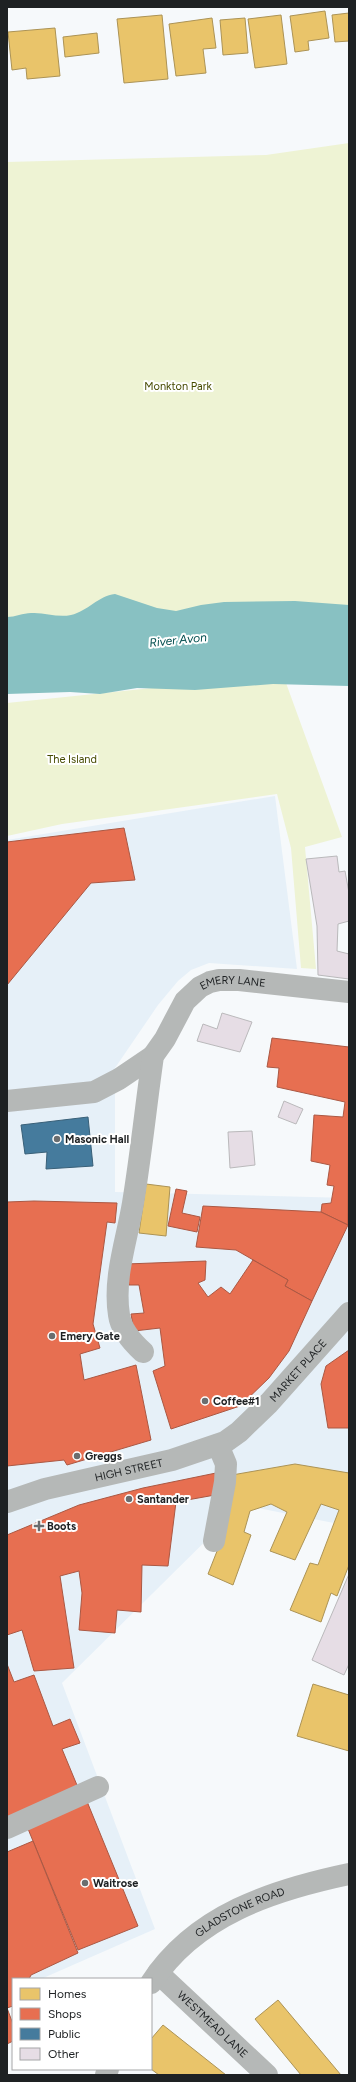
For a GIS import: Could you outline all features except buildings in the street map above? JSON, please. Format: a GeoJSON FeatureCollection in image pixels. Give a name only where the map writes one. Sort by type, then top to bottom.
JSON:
{"type":"FeatureCollection","features":[{"type":"Feature","properties":{"kind":"street","name":"EMERY LANE"},"geometry":{"type":"LineString","coordinates":[[7,1101],[94,1092],[119,1079],[153,1056],[185,1001],[200,987],[210,982],[219,980],[239,980],[349,992]]}},
{"type":"Feature","properties":{"kind":"street","name":"EMERY LANE"},"geometry":{"type":"LineString","coordinates":[[143,1352],[124,1330],[119,1316],[119,1269],[136,1188],[153,1056]]}},
{"type":"Feature","properties":{"kind":"street","name":"MARKET PLACE"},"geometry":{"type":"LineString","coordinates":[[246,1426],[269,1403],[349,1313]]}},
{"type":"Feature","properties":{"kind":"street","name":"HIGH STREET"},"geometry":{"type":"LineString","coordinates":[[7,1502],[45,1489],[172,1460],[218,1445],[232,1438],[246,1426]]}},
{"type":"Feature","properties":{"kind":"street"},"geometry":{"type":"LineString","coordinates":[[214,1541],[225,1482],[226,1464],[218,1445]]}},
{"type":"Feature","properties":{"kind":"street"},"geometry":{"type":"LineString","coordinates":[[7,1828],[98,1787]]}},
{"type":"Feature","properties":{"kind":"street","name":"GLADSTONE ROAD"},"geometry":{"type":"LineString","coordinates":[[154,1978],[167,1960],[191,1938],[236,1909],[266,1897],[312,1882],[349,1874]]}},
{"type":"Feature","properties":{"kind":"street","name":"WESTMEAD LANE"},"geometry":{"type":"LineString","coordinates":[[154,1978],[267,2075]]}},
{"type":"Feature","properties":{"kind":"shaded area"},"geometry":{"type":"Polygon","coordinates":[[[275,796],[297,969],[209,963],[191,970],[178,981],[158,1005],[115,1068],[115,1192],[349,1198],[349,1526],[242,1505],[62,1683],[155,1929],[43,1978],[12,1978],[7,1994],[7,840],[275,796]]]}},
{"type":"Feature","properties":{"kind":"green space","name":"Monkton Park"},"geometry":{"type":"Polygon","coordinates":[[[349,143],[349,621],[7,621],[7,162],[266,155],[349,143]]]}},
{"type":"Feature","properties":{"kind":"green space","name":"The Island"},"geometry":{"type":"Polygon","coordinates":[[[220,681],[286,683],[342,837],[305,847],[316,969],[301,968],[291,848],[277,794],[62,824],[7,836],[7,703],[220,681]]]}},
{"type":"Feature","properties":{"kind":"water","name":"River Avon"},"geometry":{"type":"Polygon","coordinates":[[[115,594],[157,608],[176,611],[201,605],[224,602],[295,601],[349,605],[349,686],[273,684],[195,690],[137,688],[100,694],[70,692],[7,694],[7,617],[31,613],[61,616],[71,615],[109,595],[115,594]]]}},
{"type":"Feature","properties":{"kind":"place","name":"Masonic Hall"},"geometry":{"type":"Point","coordinates":[57,1139]}},
{"type":"Feature","properties":{"kind":"place","name":"Emery Gate"},"geometry":{"type":"Point","coordinates":[52,1336]}},
{"type":"Feature","properties":{"kind":"place","name":"Coffee#1"},"geometry":{"type":"Point","coordinates":[205,1401]}},
{"type":"Feature","properties":{"kind":"place","name":"Greggs"},"geometry":{"type":"Point","coordinates":[77,1456]}},
{"type":"Feature","properties":{"kind":"place","name":"Santander"},"geometry":{"type":"Point","coordinates":[129,1499]}},
{"type":"Feature","properties":{"kind":"place","name":"Boots"},"geometry":{"type":"Point","coordinates":[39,1526]}},
{"type":"Feature","properties":{"kind":"place","name":"Waitrose"},"geometry":{"type":"Point","coordinates":[85,1883]}}]}
